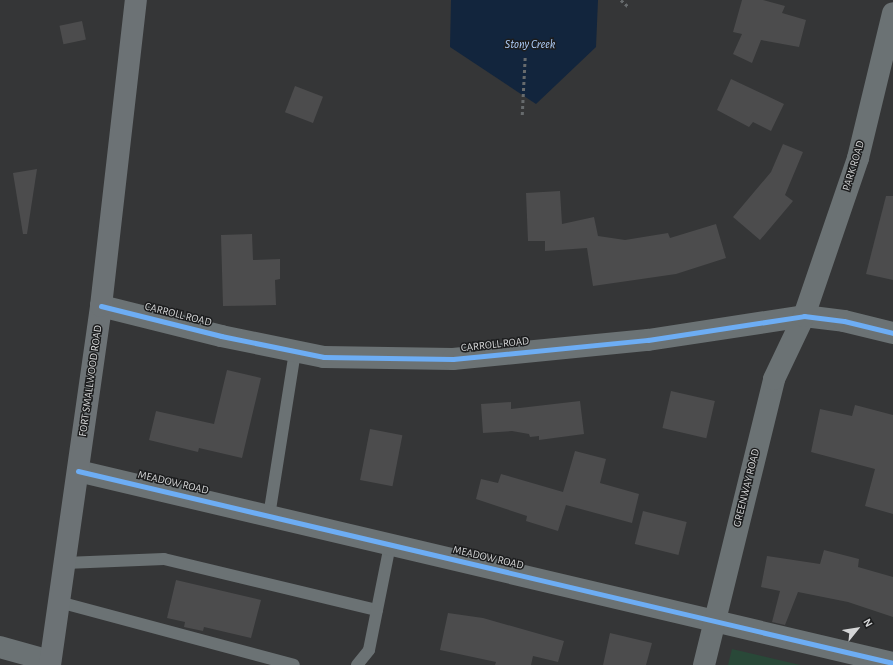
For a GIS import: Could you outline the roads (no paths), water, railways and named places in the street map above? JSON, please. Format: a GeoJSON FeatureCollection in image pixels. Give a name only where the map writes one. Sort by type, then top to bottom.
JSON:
{"type":"FeatureCollection","features":[{"type":"Feature","properties":{"kind":"main road","name":"FORT SMALLWOOD ROAD"},"geometry":{"type":"LineString","coordinates":[[50,663],[101,306],[136,0]]}},
{"type":"Feature","properties":{"kind":"street","name":"PARK ROAD"},"geometry":{"type":"LineString","coordinates":[[804,316],[858,158],[893,13]]}},
{"type":"Feature","properties":{"kind":"street","name":"CARROLL ROAD"},"geometry":{"type":"LineString","coordinates":[[101,306],[221,336],[324,358],[452,359],[648,340],[804,316],[844,321],[893,333]]}},
{"type":"Feature","properties":{"kind":"street","name":"GREENWAY ROAD"},"geometry":{"type":"LineString","coordinates":[[704,665],[774,379],[804,316]]}},
{"type":"Feature","properties":{"kind":"street","name":"MEADOW ROAD"},"geometry":{"type":"LineString","coordinates":[[78,471],[893,663]]}},
{"type":"Feature","properties":{"kind":"street"},"geometry":{"type":"LineString","coordinates":[[0,647],[50,663]]}},
{"type":"Feature","properties":{"kind":"lane"},"geometry":{"type":"LineString","coordinates":[[269,516],[295,351]]}},
{"type":"Feature","properties":{"kind":"lane"},"geometry":{"type":"LineString","coordinates":[[357,665],[369,650],[390,545]]}},
{"type":"Feature","properties":{"kind":"lane"},"geometry":{"type":"LineString","coordinates":[[65,563],[164,558],[377,610]]}},
{"type":"Feature","properties":{"kind":"lane"},"geometry":{"type":"LineString","coordinates":[[59,602],[294,665]]}},
{"type":"Feature","properties":{"kind":"water","name":"Stony Creek"},"geometry":{"type":"Polygon","coordinates":[[[451,0],[598,0],[596,47],[536,104],[450,47],[451,0]]]}}]}
